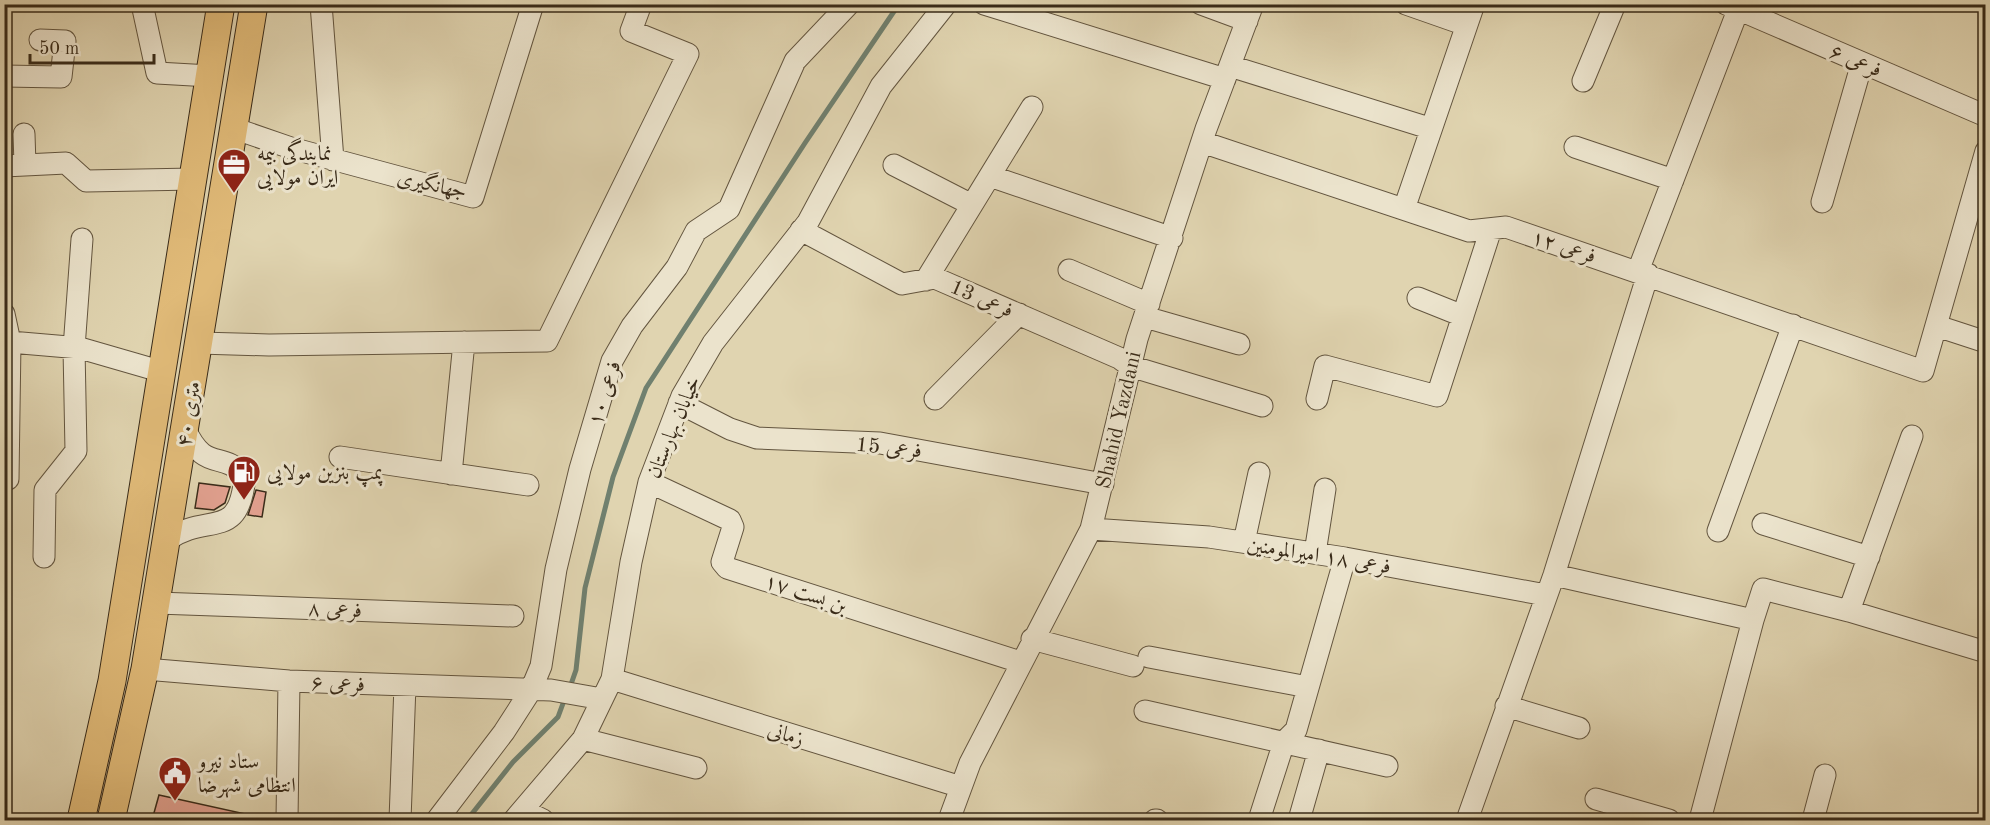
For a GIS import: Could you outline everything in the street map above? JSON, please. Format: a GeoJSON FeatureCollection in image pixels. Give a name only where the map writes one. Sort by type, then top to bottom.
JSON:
{"type":"FeatureCollection","features":[{"type":"Feature","properties":{"kind":"main road","name":"۴۰ متری"},"geometry":{"type":"LineString","coordinates":[[81,820],[112,681],[195,179],[220,10]]}},
{"type":"Feature","properties":{"kind":"main road"},"geometry":{"type":"LineString","coordinates":[[220,10],[252,12]]}},
{"type":"Feature","properties":{"kind":"main road","name":"۴۰ متری"},"geometry":{"type":"LineString","coordinates":[[111,820],[146,669],[252,12]]}},
{"type":"Feature","properties":{"kind":"street"},"geometry":{"type":"LineString","coordinates":[[142,4],[157,73],[210,76]]}},
{"type":"Feature","properties":{"kind":"street"},"geometry":{"type":"LineString","coordinates":[[321,4],[333,160]]}},
{"type":"Feature","properties":{"kind":"street","name":"جهانگیری"},"geometry":{"type":"LineString","coordinates":[[233,128],[333,160],[474,197],[533,4]]}},
{"type":"Feature","properties":{"kind":"street"},"geometry":{"type":"LineString","coordinates":[[199,343],[269,345],[548,341],[688,54],[631,31],[640,4]]}},
{"type":"Feature","properties":{"kind":"street","name":"فرعی ۱۰"},"geometry":{"type":"LineString","coordinates":[[437,820],[504,732],[541,690],[541,666],[556,568],[580,469],[612,361],[632,326],[677,267],[696,231],[729,209],[795,61],[849,4]]}},
{"type":"Feature","properties":{"kind":"street","name":"خیابان بهارستان"},"geometry":{"type":"LineString","coordinates":[[519,815],[583,739],[593,697],[612,679],[631,562],[649,482],[679,403],[713,343],[801,230],[836,172],[880,86],[945,4]]}},
{"type":"Feature","properties":{"kind":"street"},"geometry":{"type":"LineString","coordinates":[[984,4],[1430,129]]}},
{"type":"Feature","properties":{"kind":"street"},"geometry":{"type":"LineString","coordinates":[[1201,4],[1250,13]]}},
{"type":"Feature","properties":{"kind":"street"},"geometry":{"type":"LineString","coordinates":[[1406,4],[1466,25]]}},
{"type":"Feature","properties":{"kind":"street"},"geometry":{"type":"LineString","coordinates":[[1404,209],[1474,4]]}},
{"type":"Feature","properties":{"kind":"street"},"geometry":{"type":"LineString","coordinates":[[1583,81],[1615,4]]}},
{"type":"Feature","properties":{"kind":"street"},"geometry":{"type":"LineString","coordinates":[[1467,820],[1554,575],[1643,273],[1732,7]]}},
{"type":"Feature","properties":{"kind":"street","name":"فرعی ۶"},"geometry":{"type":"LineString","coordinates":[[1732,7],[1986,116]]}},
{"type":"Feature","properties":{"kind":"street","name":"Shahid Yazdani"},"geometry":{"type":"LineString","coordinates":[[949,820],[970,763],[1020,662],[1091,529],[1130,366],[1147,310],[1202,142],[1250,13]]}},
{"type":"Feature","properties":{"kind":"street"},"geometry":{"type":"LineString","coordinates":[[4,75],[61,77],[65,41],[40,40]]}},
{"type":"Feature","properties":{"kind":"street"},"geometry":{"type":"LineString","coordinates":[[1821,202],[1862,63]]}},
{"type":"Feature","properties":{"kind":"street"},"geometry":{"type":"LineString","coordinates":[[926,280],[1032,107]]}},
{"type":"Feature","properties":{"kind":"street"},"geometry":{"type":"LineString","coordinates":[[24,134],[15,166],[66,163],[86,181],[195,179]]}},
{"type":"Feature","properties":{"kind":"street","name":"فرعی ۱۲"},"geometry":{"type":"LineString","coordinates":[[1202,142],[1469,231],[1506,227],[1923,371],[1937,326]]}},
{"type":"Feature","properties":{"kind":"street"},"geometry":{"type":"LineString","coordinates":[[1575,147],[1673,180]]}},
{"type":"Feature","properties":{"kind":"street"},"geometry":{"type":"LineString","coordinates":[[1986,151],[1937,326],[1986,342]]}},
{"type":"Feature","properties":{"kind":"street"},"geometry":{"type":"LineString","coordinates":[[894,165],[972,205]]}},
{"type":"Feature","properties":{"kind":"street"},"geometry":{"type":"LineString","coordinates":[[990,176],[1172,238]]}},
{"type":"Feature","properties":{"kind":"street"},"geometry":{"type":"LineString","coordinates":[[1317,399],[1325,366],[1437,396],[1491,229]]}},
{"type":"Feature","properties":{"kind":"street","name":"فرعی 13"},"geometry":{"type":"LineString","coordinates":[[801,230],[902,284],[935,278],[1119,358],[1130,366],[1262,405]]}},
{"type":"Feature","properties":{"kind":"street"},"geometry":{"type":"LineString","coordinates":[[44,557],[45,490],[76,451],[74,348],[82,239]]}},
{"type":"Feature","properties":{"kind":"street"},"geometry":{"type":"LineString","coordinates":[[1069,270],[1147,310],[1239,344]]}},
{"type":"Feature","properties":{"kind":"street"},"geometry":{"type":"LineString","coordinates":[[1418,298],[1463,315]]}},
{"type":"Feature","properties":{"kind":"street"},"geometry":{"type":"LineString","coordinates":[[4,314],[10,342],[8,479]]}},
{"type":"Feature","properties":{"kind":"street"},"geometry":{"type":"LineString","coordinates":[[935,399],[1019,314]]}},
{"type":"Feature","properties":{"kind":"street"},"geometry":{"type":"LineString","coordinates":[[1718,531],[1793,325]]}},
{"type":"Feature","properties":{"kind":"street"},"geometry":{"type":"LineString","coordinates":[[10,342],[74,348],[163,372]]}},
{"type":"Feature","properties":{"kind":"street"},"geometry":{"type":"LineString","coordinates":[[451,474],[464,342]]}},
{"type":"Feature","properties":{"kind":"street","name":"فرعی 15"},"geometry":{"type":"LineString","coordinates":[[679,403],[730,429],[757,438],[880,443],[1103,484]]}},
{"type":"Feature","properties":{"kind":"street"},"geometry":{"type":"LineString","coordinates":[[167,540],[182,530],[229,519],[237,512],[243,500],[245,476],[237,467],[207,459],[195,449],[185,429]]}},
{"type":"Feature","properties":{"kind":"street"},"geometry":{"type":"LineString","coordinates":[[1849,611],[1912,436]]}},
{"type":"Feature","properties":{"kind":"street"},"geometry":{"type":"LineString","coordinates":[[340,457],[528,485]]}},
{"type":"Feature","properties":{"kind":"street"},"geometry":{"type":"LineString","coordinates":[[1244,542],[1259,473]]}},
{"type":"Feature","properties":{"kind":"street","name":"بن بست ۱۷"},"geometry":{"type":"LineString","coordinates":[[649,482],[730,520],[733,527],[722,562],[727,568],[1020,662]]}},
{"type":"Feature","properties":{"kind":"street"},"geometry":{"type":"LineString","coordinates":[[1315,554],[1325,489]]}},
{"type":"Feature","properties":{"kind":"street"},"geometry":{"type":"LineString","coordinates":[[1763,524],[1869,557]]}},
{"type":"Feature","properties":{"kind":"street","name":"فرعی ۱۸ امیرالمومنین"},"geometry":{"type":"LineString","coordinates":[[1091,529],[1209,537],[1244,542],[1546,595]]}},
{"type":"Feature","properties":{"kind":"street"},"geometry":{"type":"LineString","coordinates":[[1259,820],[1284,742],[1296,730],[1345,558]]}},
{"type":"Feature","properties":{"kind":"street"},"geometry":{"type":"LineString","coordinates":[[1554,575],[1753,620]]}},
{"type":"Feature","properties":{"kind":"street"},"geometry":{"type":"LineString","coordinates":[[1700,820],[1763,589],[1849,611],[1986,652]]}},
{"type":"Feature","properties":{"kind":"street","name":"فرعی ۸"},"geometry":{"type":"LineString","coordinates":[[156,603],[513,616]]}},
{"type":"Feature","properties":{"kind":"street"},"geometry":{"type":"LineString","coordinates":[[1032,639],[1141,662],[1308,687]]}},
{"type":"Feature","properties":{"kind":"street","name":"فرعی ۶"},"geometry":{"type":"LineString","coordinates":[[146,669],[289,681],[541,690],[593,697]]}},
{"type":"Feature","properties":{"kind":"street","name":"زمانی"},"geometry":{"type":"LineString","coordinates":[[612,679],[961,787]]}},
{"type":"Feature","properties":{"kind":"street"},"geometry":{"type":"LineString","coordinates":[[287,820],[289,681]]}},
{"type":"Feature","properties":{"kind":"street"},"geometry":{"type":"LineString","coordinates":[[400,820],[405,686]]}},
{"type":"Feature","properties":{"kind":"street"},"geometry":{"type":"LineString","coordinates":[[1506,706],[1579,728]]}},
{"type":"Feature","properties":{"kind":"street"},"geometry":{"type":"LineString","coordinates":[[1145,711],[1388,765]]}},
{"type":"Feature","properties":{"kind":"street"},"geometry":{"type":"LineString","coordinates":[[583,739],[696,768]]}},
{"type":"Feature","properties":{"kind":"street"},"geometry":{"type":"LineString","coordinates":[[1299,820],[1319,750]]}},
{"type":"Feature","properties":{"kind":"street"},"geometry":{"type":"LineString","coordinates":[[1813,820],[1825,775]]}},
{"type":"Feature","properties":{"kind":"street"},"geometry":{"type":"LineString","coordinates":[[1596,799],[1669,820]]}},
{"type":"Feature","properties":{"kind":"street"},"geometry":{"type":"LineString","coordinates":[[519,815],[543,820]]}},
{"type":"Feature","properties":{"kind":"building"},"geometry":{"type":"Polygon","coordinates":[[[199,483],[230,487],[225,503],[214,510],[195,508],[199,483]]]}},
{"type":"Feature","properties":{"kind":"building"},"geometry":{"type":"Polygon","coordinates":[[[256,490],[266,492],[262,517],[248,515],[256,490]]]}},
{"type":"Feature","properties":{"kind":"building","name":"ستاد نیرو انتظامی شهرضا"},"geometry":{"type":"Polygon","coordinates":[[[159,795],[250,815],[249,820],[152,820],[159,795]]]}},
{"type":"Feature","properties":{"kind":"waterway"},"geometry":{"type":"LineString","coordinates":[[569,690],[576,670],[585,588],[613,477],[646,388],[805,143],[899,4]]}},
{"type":"Feature","properties":{"kind":"waterway"},"geometry":{"type":"LineString","coordinates":[[467,820],[513,762],[558,717],[565,698]]}},
{"type":"Feature","properties":{"kind":"place","name":"نمایندگی بیمه ایران مولایی"},"geometry":{"type":"Point","coordinates":[234,194]}},
{"type":"Feature","properties":{"kind":"place","name":"پمپ بنزین مولایی"},"geometry":{"type":"Point","coordinates":[244,501]}},
{"type":"Feature","properties":{"kind":"place","name":"ستاد نیرو انتظامی شهرضا"},"geometry":{"type":"Point","coordinates":[175,802]}}]}
